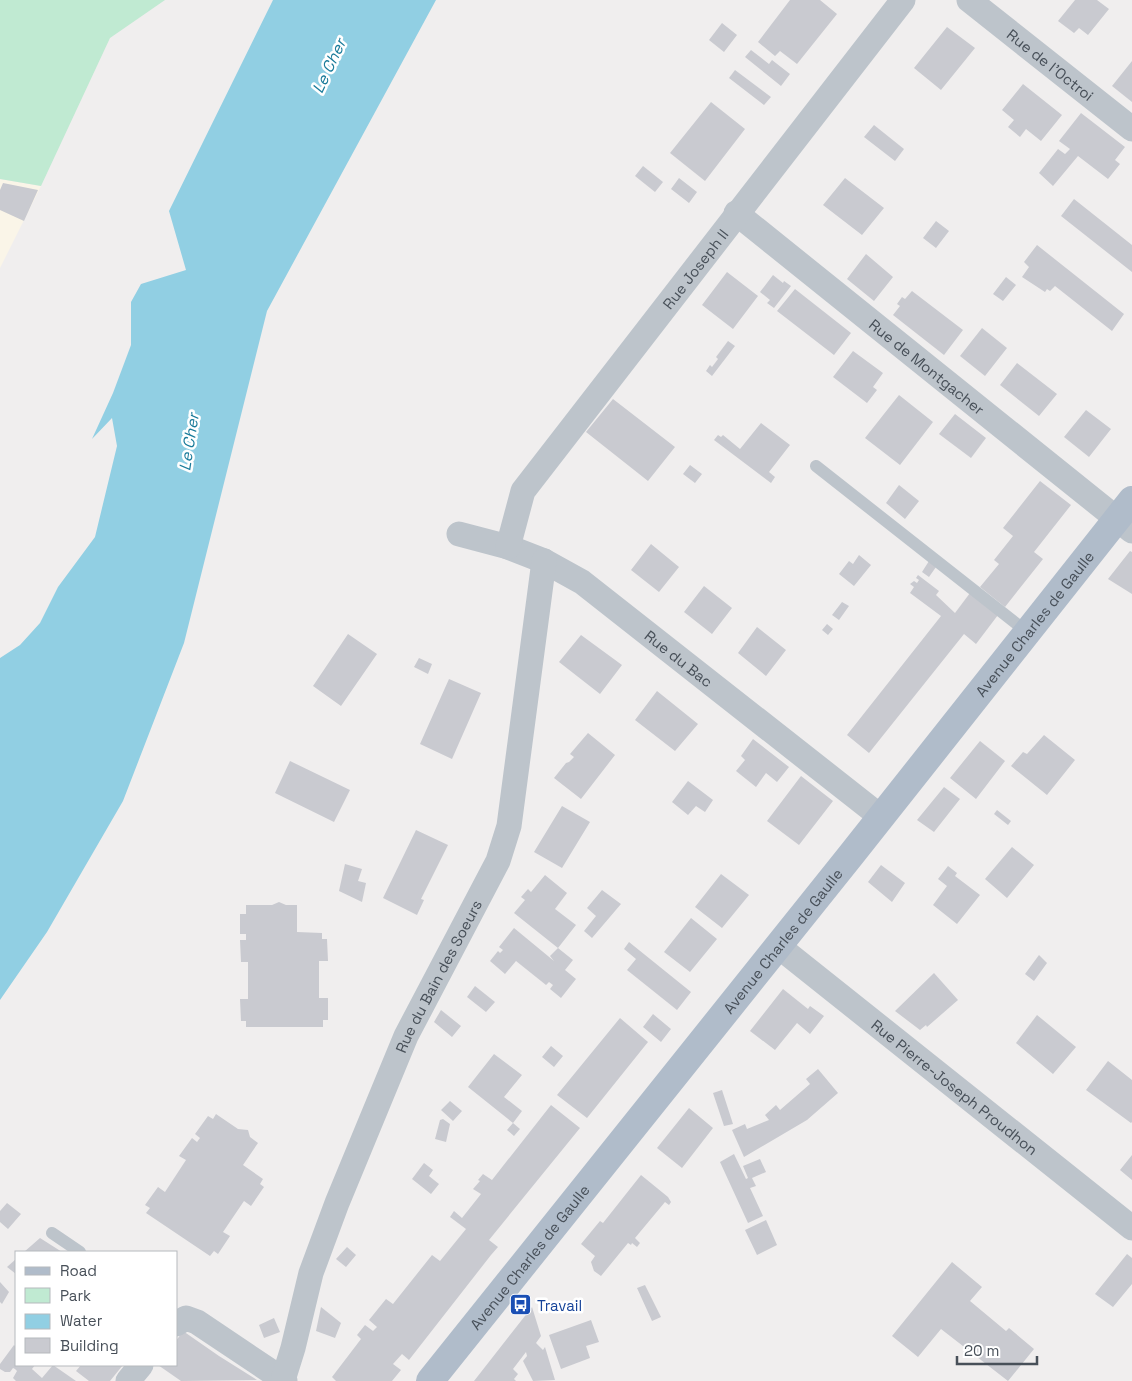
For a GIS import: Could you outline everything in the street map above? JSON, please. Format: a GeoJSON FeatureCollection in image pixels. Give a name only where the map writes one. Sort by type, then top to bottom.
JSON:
{"type":"FeatureCollection","features":[{"type":"Feature","properties":{"kind":"main road","name":"Avenue Charles de Gaulle"},"geometry":{"type":"LineString","coordinates":[[430,1381],[1027,632],[1127,516]]}},
{"type":"Feature","properties":{"kind":"street","name":"Rue Joseph II"},"geometry":{"type":"LineString","coordinates":[[508,547],[522,491],[903,0]]}},
{"type":"Feature","properties":{"kind":"street","name":"Rue de l'Octroi"},"geometry":{"type":"LineString","coordinates":[[969,0],[1132,128]]}},
{"type":"Feature","properties":{"kind":"street","name":"Rue de Montgacher"},"geometry":{"type":"LineString","coordinates":[[736,214],[1127,516]]}},
{"type":"Feature","properties":{"kind":"street","name":"Rue du Bac"},"geometry":{"type":"LineString","coordinates":[[459,534],[508,547],[544,560],[582,582],[881,817]]}},
{"type":"Feature","properties":{"kind":"street","name":"Rue du Bain des Soeurs"},"geometry":{"type":"LineString","coordinates":[[284,1380],[311,1273],[348,1176],[406,1036],[498,861],[509,826],[544,560]]}},
{"type":"Feature","properties":{"kind":"street","name":"Rue Pierre-Joseph Proudhon"},"geometry":{"type":"LineString","coordinates":[[778,946],[1132,1228]]}},
{"type":"Feature","properties":{"kind":"street"},"geometry":{"type":"LineString","coordinates":[[180,1319],[197,1322],[284,1380]]}},
{"type":"Feature","properties":{"kind":"street"},"geometry":{"type":"LineString","coordinates":[[128,1381],[140,1366]]}},
{"type":"Feature","properties":{"kind":"lane"},"geometry":{"type":"LineString","coordinates":[[816,466],[1027,632]]}},
{"type":"Feature","properties":{"kind":"lane"},"geometry":{"type":"LineString","coordinates":[[52,1233],[79,1251]]}},
{"type":"Feature","properties":{"kind":"shaded area"},"geometry":{"type":"Polygon","coordinates":[[[0,179],[41,186],[0,268],[0,179]]]}},
{"type":"Feature","properties":{"kind":"green space"},"geometry":{"type":"Polygon","coordinates":[[[0,0],[165,0],[110,38],[41,186],[0,179],[0,0]]]}},
{"type":"Feature","properties":{"kind":"water","name":"Le Cher"},"geometry":{"type":"Polygon","coordinates":[[[273,0],[436,0],[267,311],[184,643],[123,801],[47,932],[0,1000],[0,658],[20,645],[40,623],[58,587],[95,537],[117,446],[112,418],[92,439],[113,393],[131,345],[131,302],[141,284],[186,270],[169,211],[273,0]]]}},
{"type":"Feature","properties":{"kind":"building"},"geometry":{"type":"Polygon","coordinates":[[[790,0],[820,0],[837,14],[797,64],[780,51],[775,56],[758,42],[790,0]]]}},
{"type":"Feature","properties":{"kind":"building"},"geometry":{"type":"Polygon","coordinates":[[[1075,0],[1097,0],[1109,9],[1088,35],[1079,28],[1074,33],[1058,21],[1075,0]]]}},
{"type":"Feature","properties":{"kind":"building"},"geometry":{"type":"Polygon","coordinates":[[[722,23],[737,35],[724,52],[709,40],[722,23]]]}},
{"type":"Feature","properties":{"kind":"building"},"geometry":{"type":"Polygon","coordinates":[[[947,27],[975,48],[941,90],[914,68],[947,27]]]}},
{"type":"Feature","properties":{"kind":"building"},"geometry":{"type":"Polygon","coordinates":[[[751,50],[769,64],[772,60],[790,74],[781,86],[745,57],[751,50]]]}},
{"type":"Feature","properties":{"kind":"building"},"geometry":{"type":"Polygon","coordinates":[[[1132,61],[1132,102],[1112,86],[1132,61]]]}},
{"type":"Feature","properties":{"kind":"building"},"geometry":{"type":"Polygon","coordinates":[[[735,70],[771,97],[764,105],[729,78],[735,70]]]}},
{"type":"Feature","properties":{"kind":"building"},"geometry":{"type":"Polygon","coordinates":[[[1023,84],[1062,115],[1041,141],[1026,129],[1020,137],[1008,127],[1014,120],[1002,110],[1023,84]]]}},
{"type":"Feature","properties":{"kind":"building"},"geometry":{"type":"Polygon","coordinates":[[[711,102],[745,129],[705,181],[670,153],[711,102]]]}},
{"type":"Feature","properties":{"kind":"building"},"geometry":{"type":"Polygon","coordinates":[[[1081,113],[1125,147],[1115,160],[1120,164],[1108,179],[1078,156],[1053,186],[1039,173],[1058,149],[1065,154],[1070,149],[1059,141],[1081,113]]]}},
{"type":"Feature","properties":{"kind":"building"},"geometry":{"type":"Polygon","coordinates":[[[874,125],[904,149],[895,161],[864,137],[874,125]]]}},
{"type":"Feature","properties":{"kind":"building"},"geometry":{"type":"Polygon","coordinates":[[[643,166],[663,182],[655,192],[635,176],[643,166]]]}},
{"type":"Feature","properties":{"kind":"building"},"geometry":{"type":"Polygon","coordinates":[[[679,178],[697,192],[689,203],[671,189],[679,178]]]}},
{"type":"Feature","properties":{"kind":"building"},"geometry":{"type":"Polygon","coordinates":[[[845,178],[884,208],[862,235],[823,205],[845,178]]]}},
{"type":"Feature","properties":{"kind":"building"},"geometry":{"type":"Polygon","coordinates":[[[3,183],[38,190],[24,221],[0,210],[0,190],[3,183]]]}},
{"type":"Feature","properties":{"kind":"building"},"geometry":{"type":"Polygon","coordinates":[[[1074,199],[1132,245],[1132,272],[1061,216],[1074,199]]]}},
{"type":"Feature","properties":{"kind":"building"},"geometry":{"type":"Polygon","coordinates":[[[936,221],[949,231],[936,248],[923,238],[936,221]]]}},
{"type":"Feature","properties":{"kind":"building"},"geometry":{"type":"Polygon","coordinates":[[[1037,245],[1124,314],[1112,331],[1055,286],[1050,291],[1047,289],[1045,292],[1022,277],[1029,267],[1024,262],[1037,245]]]}},
{"type":"Feature","properties":{"kind":"building"},"geometry":{"type":"Polygon","coordinates":[[[866,254],[893,277],[874,301],[847,279],[866,254]]]}},
{"type":"Feature","properties":{"kind":"building"},"geometry":{"type":"Polygon","coordinates":[[[727,272],[758,296],[733,329],[702,305],[727,272]]]}},
{"type":"Feature","properties":{"kind":"building"},"geometry":{"type":"Polygon","coordinates":[[[773,275],[783,283],[784,281],[791,286],[774,308],[767,303],[770,300],[760,292],[773,275]]]}},
{"type":"Feature","properties":{"kind":"building"},"geometry":{"type":"Polygon","coordinates":[[[1006,277],[1016,285],[1003,301],[993,294],[1006,277]]]}},
{"type":"Feature","properties":{"kind":"building"},"geometry":{"type":"Polygon","coordinates":[[[795,289],[851,333],[834,355],[777,311],[795,289]]]}},
{"type":"Feature","properties":{"kind":"building"},"geometry":{"type":"Polygon","coordinates":[[[912,291],[963,330],[944,355],[893,315],[900,306],[897,304],[902,297],[905,299],[912,291]]]}},
{"type":"Feature","properties":{"kind":"building"},"geometry":{"type":"Polygon","coordinates":[[[982,328],[1007,348],[985,376],[960,356],[982,328]]]}},
{"type":"Feature","properties":{"kind":"building"},"geometry":{"type":"Polygon","coordinates":[[[728,341],[735,346],[712,376],[706,371],[718,359],[716,357],[728,341]]]}},
{"type":"Feature","properties":{"kind":"building"},"geometry":{"type":"Polygon","coordinates":[[[853,351],[883,373],[873,387],[877,390],[867,403],[833,377],[853,351]]]}},
{"type":"Feature","properties":{"kind":"building"},"geometry":{"type":"Polygon","coordinates":[[[1017,363],[1057,394],[1039,416],[1000,385],[1017,363]]]}},
{"type":"Feature","properties":{"kind":"building"},"geometry":{"type":"Polygon","coordinates":[[[899,395],[933,422],[900,465],[865,438],[899,395]]]}},
{"type":"Feature","properties":{"kind":"building"},"geometry":{"type":"Polygon","coordinates":[[[613,399],[675,447],[648,481],[586,432],[613,399]]]}},
{"type":"Feature","properties":{"kind":"building"},"geometry":{"type":"Polygon","coordinates":[[[1086,410],[1111,429],[1089,457],[1064,437],[1086,410]]]}},
{"type":"Feature","properties":{"kind":"building"},"geometry":{"type":"Polygon","coordinates":[[[955,414],[986,438],[971,458],[939,434],[955,414]]]}},
{"type":"Feature","properties":{"kind":"building"},"geometry":{"type":"Polygon","coordinates":[[[761,423],[790,445],[769,472],[775,477],[771,483],[714,440],[718,435],[721,437],[723,435],[740,449],[761,423]]]}},
{"type":"Feature","properties":{"kind":"building"},"geometry":{"type":"Polygon","coordinates":[[[690,465],[702,474],[695,483],[683,474],[690,465]]]}},
{"type":"Feature","properties":{"kind":"building"},"geometry":{"type":"Polygon","coordinates":[[[1040,481],[1071,505],[1034,552],[1043,559],[1005,607],[980,587],[999,564],[994,560],[1013,536],[1003,528],[1040,481]]]}},
{"type":"Feature","properties":{"kind":"building"},"geometry":{"type":"Polygon","coordinates":[[[899,485],[919,501],[905,519],[886,503],[899,485]]]}},
{"type":"Feature","properties":{"kind":"building"},"geometry":{"type":"Polygon","coordinates":[[[651,544],[679,567],[659,592],[631,570],[651,544]]]}},
{"type":"Feature","properties":{"kind":"building"},"geometry":{"type":"Polygon","coordinates":[[[1130,551],[1132,552],[1132,594],[1108,579],[1130,551]]]}},
{"type":"Feature","properties":{"kind":"building"},"geometry":{"type":"Polygon","coordinates":[[[859,555],[871,565],[854,586],[839,574],[849,561],[853,564],[859,555]]]}},
{"type":"Feature","properties":{"kind":"building"},"geometry":{"type":"Polygon","coordinates":[[[929,561],[936,567],[929,577],[922,572],[929,561]]]}},
{"type":"Feature","properties":{"kind":"building"},"geometry":{"type":"Polygon","coordinates":[[[918,575],[939,591],[936,595],[955,613],[970,593],[998,615],[976,644],[964,634],[869,753],[847,735],[941,616],[910,593],[914,587],[910,584],[914,581],[917,583],[919,580],[916,578],[918,575]]]}},
{"type":"Feature","properties":{"kind":"building"},"geometry":{"type":"Polygon","coordinates":[[[704,586],[732,608],[712,634],[684,612],[704,586]]]}},
{"type":"Feature","properties":{"kind":"building"},"geometry":{"type":"Polygon","coordinates":[[[842,602],[849,606],[839,620],[832,615],[842,602]]]}},
{"type":"Feature","properties":{"kind":"building"},"geometry":{"type":"Polygon","coordinates":[[[827,624],[833,629],[828,635],[822,630],[827,624]]]}},
{"type":"Feature","properties":{"kind":"building"},"geometry":{"type":"Polygon","coordinates":[[[757,627],[786,650],[766,676],[738,653],[757,627]]]}},
{"type":"Feature","properties":{"kind":"building"},"geometry":{"type":"Polygon","coordinates":[[[348,634],[377,654],[341,706],[313,686],[348,634]]]}},
{"type":"Feature","properties":{"kind":"building"},"geometry":{"type":"Polygon","coordinates":[[[581,635],[622,665],[600,694],[559,662],[581,635]]]}},
{"type":"Feature","properties":{"kind":"building"},"geometry":{"type":"Polygon","coordinates":[[[419,658],[432,664],[428,674],[414,667],[419,658]]]}},
{"type":"Feature","properties":{"kind":"building"},"geometry":{"type":"Polygon","coordinates":[[[449,679],[481,693],[452,759],[420,744],[449,679]]]}},
{"type":"Feature","properties":{"kind":"building"},"geometry":{"type":"Polygon","coordinates":[[[657,691],[698,724],[675,751],[635,720],[657,691]]]}},
{"type":"Feature","properties":{"kind":"building"},"geometry":{"type":"Polygon","coordinates":[[[588,733],[615,755],[581,799],[554,778],[566,763],[574,757],[570,754],[588,733]]]}},
{"type":"Feature","properties":{"kind":"building"},"geometry":{"type":"Polygon","coordinates":[[[1044,735],[1075,760],[1047,795],[1011,766],[1023,752],[1027,754],[1044,735]]]}},
{"type":"Feature","properties":{"kind":"building"},"geometry":{"type":"Polygon","coordinates":[[[753,739],[789,767],[777,782],[766,773],[756,787],[736,771],[745,760],[741,756],[753,739]]]}},
{"type":"Feature","properties":{"kind":"building"},"geometry":{"type":"Polygon","coordinates":[[[980,741],[1005,761],[976,799],[950,778],[980,741]]]}},
{"type":"Feature","properties":{"kind":"building"},"geometry":{"type":"Polygon","coordinates":[[[290,761],[350,790],[334,822],[275,793],[290,761]]]}},
{"type":"Feature","properties":{"kind":"building"},"geometry":{"type":"Polygon","coordinates":[[[801,776],[833,801],[799,845],[767,821],[801,776]]]}},
{"type":"Feature","properties":{"kind":"building"},"geometry":{"type":"Polygon","coordinates":[[[688,781],[713,800],[705,812],[696,806],[688,815],[672,802],[688,781]]]}},
{"type":"Feature","properties":{"kind":"building"},"geometry":{"type":"Polygon","coordinates":[[[944,787],[960,799],[934,832],[917,820],[944,787]]]}},
{"type":"Feature","properties":{"kind":"building"},"geometry":{"type":"Polygon","coordinates":[[[562,806],[590,822],[562,868],[534,852],[562,806]]]}},
{"type":"Feature","properties":{"kind":"building"},"geometry":{"type":"Polygon","coordinates":[[[997,810],[1011,821],[1008,825],[994,814],[997,810]]]}},
{"type":"Feature","properties":{"kind":"building"},"geometry":{"type":"Polygon","coordinates":[[[416,830],[448,845],[421,899],[424,900],[417,915],[383,898],[416,830]]]}},
{"type":"Feature","properties":{"kind":"building"},"geometry":{"type":"Polygon","coordinates":[[[1012,847],[1034,865],[1007,898],[985,879],[1012,847]]]}},
{"type":"Feature","properties":{"kind":"building"},"geometry":{"type":"Polygon","coordinates":[[[345,864],[362,869],[358,881],[366,883],[362,902],[339,891],[345,864]]]}},
{"type":"Feature","properties":{"kind":"building"},"geometry":{"type":"Polygon","coordinates":[[[881,865],[905,883],[892,902],[868,882],[881,865]]]}},
{"type":"Feature","properties":{"kind":"building"},"geometry":{"type":"Polygon","coordinates":[[[948,866],[957,873],[955,876],[980,895],[957,924],[933,905],[947,886],[938,879],[948,866]]]}},
{"type":"Feature","properties":{"kind":"building"},"geometry":{"type":"Polygon","coordinates":[[[721,874],[749,895],[722,928],[695,907],[721,874]]]}},
{"type":"Feature","properties":{"kind":"building"},"geometry":{"type":"Polygon","coordinates":[[[545,875],[567,893],[555,909],[576,925],[558,948],[514,913],[525,900],[521,897],[528,889],[531,892],[545,875]]]}},
{"type":"Feature","properties":{"kind":"building"},"geometry":{"type":"Polygon","coordinates":[[[602,890],[621,904],[592,938],[584,931],[596,916],[587,908],[602,890]]]}},
{"type":"Feature","properties":{"kind":"building"},"geometry":{"type":"Polygon","coordinates":[[[279,902],[286,905],[297,905],[297,932],[322,933],[322,939],[327,939],[328,961],[319,961],[319,998],[328,998],[328,1020],[323,1020],[323,1027],[246,1027],[246,1021],[241,1021],[240,999],[248,999],[248,962],[241,962],[240,940],[246,940],[246,934],[240,934],[240,914],[246,914],[246,905],[272,905],[279,902]]]}},
{"type":"Feature","properties":{"kind":"building"},"geometry":{"type":"Polygon","coordinates":[[[691,918],[717,939],[690,972],[664,952],[691,918]]]}},
{"type":"Feature","properties":{"kind":"building"},"geometry":{"type":"Polygon","coordinates":[[[514,928],[554,961],[550,956],[558,948],[573,960],[565,970],[576,979],[561,998],[550,989],[553,985],[549,982],[546,985],[516,961],[505,974],[490,961],[498,951],[500,953],[503,950],[499,947],[514,928]]]}},
{"type":"Feature","properties":{"kind":"building"},"geometry":{"type":"Polygon","coordinates":[[[629,942],[691,992],[677,1010],[627,970],[636,959],[624,949],[629,942]]]}},
{"type":"Feature","properties":{"kind":"building"},"geometry":{"type":"Polygon","coordinates":[[[1039,955],[1047,963],[1034,981],[1025,974],[1039,955]]]}},
{"type":"Feature","properties":{"kind":"building"},"geometry":{"type":"Polygon","coordinates":[[[934,973],[958,1000],[927,1027],[926,1025],[920,1030],[895,1011],[934,973]]]}},
{"type":"Feature","properties":{"kind":"building"},"geometry":{"type":"Polygon","coordinates":[[[475,986],[495,1002],[486,1012],[467,997],[475,986]]]}},
{"type":"Feature","properties":{"kind":"building"},"geometry":{"type":"Polygon","coordinates":[[[783,989],[808,1009],[810,1006],[824,1016],[810,1034],[797,1023],[775,1050],[750,1031],[783,989]]]}},
{"type":"Feature","properties":{"kind":"building"},"geometry":{"type":"Polygon","coordinates":[[[441,1010],[461,1026],[452,1037],[434,1022],[441,1010]]]}},
{"type":"Feature","properties":{"kind":"building"},"geometry":{"type":"Polygon","coordinates":[[[653,1014],[671,1029],[661,1042],[643,1027],[653,1014]]]}},
{"type":"Feature","properties":{"kind":"building"},"geometry":{"type":"Polygon","coordinates":[[[1037,1015],[1076,1047],[1053,1074],[1016,1043],[1037,1015]]]}},
{"type":"Feature","properties":{"kind":"building"},"geometry":{"type":"Polygon","coordinates":[[[620,1018],[648,1042],[587,1118],[557,1095],[620,1018]]]}},
{"type":"Feature","properties":{"kind":"building"},"geometry":{"type":"Polygon","coordinates":[[[551,1046],[563,1056],[554,1067],[542,1057],[551,1046]]]}},
{"type":"Feature","properties":{"kind":"building"},"geometry":{"type":"Polygon","coordinates":[[[494,1054],[522,1075],[504,1097],[522,1111],[513,1123],[468,1087],[494,1054]]]}},
{"type":"Feature","properties":{"kind":"building"},"geometry":{"type":"Polygon","coordinates":[[[1108,1061],[1132,1080],[1131,1123],[1086,1090],[1108,1061]]]}},
{"type":"Feature","properties":{"kind":"building"},"geometry":{"type":"Polygon","coordinates":[[[818,1069],[838,1093],[807,1120],[744,1157],[732,1130],[745,1124],[747,1129],[769,1120],[765,1115],[776,1105],[780,1110],[810,1084],[806,1079],[818,1069]]]}},
{"type":"Feature","properties":{"kind":"building"},"geometry":{"type":"Polygon","coordinates":[[[722,1090],[733,1124],[724,1126],[713,1093],[722,1090]]]}},
{"type":"Feature","properties":{"kind":"building"},"geometry":{"type":"Polygon","coordinates":[[[450,1101],[462,1111],[453,1121],[441,1110],[450,1101]]]}},
{"type":"Feature","properties":{"kind":"building"},"geometry":{"type":"Polygon","coordinates":[[[551,1105],[580,1128],[489,1240],[498,1247],[409,1360],[402,1354],[393,1364],[401,1370],[392,1381],[336,1381],[332,1377],[361,1339],[357,1335],[365,1325],[373,1331],[377,1327],[369,1320],[386,1299],[393,1304],[432,1255],[440,1261],[466,1229],[450,1217],[454,1211],[462,1218],[481,1194],[473,1189],[480,1181],[478,1180],[483,1174],[492,1180],[551,1105]]]}},
{"type":"Feature","properties":{"kind":"building"},"geometry":{"type":"Polygon","coordinates":[[[689,1108],[713,1128],[682,1168],[657,1148],[689,1108]]]}},
{"type":"Feature","properties":{"kind":"building"},"geometry":{"type":"Polygon","coordinates":[[[216,1114],[238,1129],[248,1130],[250,1137],[258,1143],[243,1165],[263,1179],[260,1184],[264,1187],[251,1206],[244,1201],[223,1232],[230,1236],[218,1254],[214,1251],[210,1256],[146,1213],[150,1208],[145,1205],[158,1187],[165,1192],[186,1160],[179,1156],[192,1138],[197,1142],[200,1138],[195,1134],[208,1116],[213,1119],[216,1114]]]}},
{"type":"Feature","properties":{"kind":"building"},"geometry":{"type":"Polygon","coordinates":[[[443,1119],[450,1124],[446,1142],[435,1139],[440,1120],[443,1119]]]}},
{"type":"Feature","properties":{"kind":"building"},"geometry":{"type":"Polygon","coordinates":[[[513,1123],[520,1129],[514,1136],[507,1130],[513,1123]]]}},
{"type":"Feature","properties":{"kind":"building"},"geometry":{"type":"Polygon","coordinates":[[[734,1154],[746,1179],[748,1178],[743,1166],[760,1159],[766,1172],[752,1178],[756,1186],[750,1188],[763,1216],[748,1223],[720,1162],[734,1154]]]}},
{"type":"Feature","properties":{"kind":"building"},"geometry":{"type":"Polygon","coordinates":[[[1132,1155],[1132,1180],[1120,1170],[1132,1155]]]}},
{"type":"Feature","properties":{"kind":"building"},"geometry":{"type":"Polygon","coordinates":[[[424,1163],[433,1170],[429,1176],[439,1184],[431,1194],[412,1179],[424,1163]]]}},
{"type":"Feature","properties":{"kind":"building"},"geometry":{"type":"Polygon","coordinates":[[[641,1175],[668,1197],[671,1202],[669,1205],[665,1202],[635,1238],[640,1243],[637,1247],[632,1243],[631,1245],[628,1243],[601,1276],[594,1271],[591,1262],[595,1256],[581,1244],[600,1221],[603,1223],[641,1175]]]}},
{"type":"Feature","properties":{"kind":"building"},"geometry":{"type":"Polygon","coordinates":[[[7,1203],[21,1214],[8,1229],[0,1222],[0,1211],[7,1203]]]}},
{"type":"Feature","properties":{"kind":"building"},"geometry":{"type":"Polygon","coordinates":[[[766,1220],[777,1245],[757,1255],[745,1230],[766,1220]]]}},
{"type":"Feature","properties":{"kind":"building"},"geometry":{"type":"Polygon","coordinates":[[[40,1238],[60,1251],[25,1251],[40,1238]]]}},
{"type":"Feature","properties":{"kind":"building"},"geometry":{"type":"Polygon","coordinates":[[[347,1247],[356,1255],[346,1267],[336,1259],[347,1247]]]}},
{"type":"Feature","properties":{"kind":"building"},"geometry":{"type":"Polygon","coordinates":[[[1127,1254],[1132,1258],[1132,1284],[1113,1307],[1095,1294],[1127,1254]]]}},
{"type":"Feature","properties":{"kind":"building"},"geometry":{"type":"Polygon","coordinates":[[[15,1260],[15,1273],[7,1267],[15,1260]]]}},
{"type":"Feature","properties":{"kind":"building"},"geometry":{"type":"Polygon","coordinates":[[[952,1262],[982,1287],[970,1301],[1006,1331],[1009,1328],[1034,1349],[1008,1381],[941,1329],[918,1357],[892,1336],[952,1262]]]}},
{"type":"Feature","properties":{"kind":"building"},"geometry":{"type":"Polygon","coordinates":[[[0,1282],[9,1292],[2,1304],[0,1302],[0,1282]]]}},
{"type":"Feature","properties":{"kind":"building"},"geometry":{"type":"Polygon","coordinates":[[[645,1285],[661,1317],[652,1321],[637,1288],[645,1285]]]}},
{"type":"Feature","properties":{"kind":"building"},"geometry":{"type":"Polygon","coordinates":[[[321,1307],[341,1323],[335,1338],[316,1331],[321,1307]]]}},
{"type":"Feature","properties":{"kind":"building"},"geometry":{"type":"Polygon","coordinates":[[[532,1307],[541,1336],[536,1343],[543,1350],[545,1347],[555,1380],[533,1381],[523,1361],[527,1356],[526,1352],[513,1369],[518,1374],[514,1379],[516,1381],[474,1381],[532,1307]]]}},
{"type":"Feature","properties":{"kind":"building"},"geometry":{"type":"Polygon","coordinates":[[[274,1318],[280,1332],[264,1338],[259,1325],[274,1318]]]}},
{"type":"Feature","properties":{"kind":"building"},"geometry":{"type":"Polygon","coordinates":[[[591,1320],[599,1342],[586,1346],[590,1358],[561,1369],[549,1335],[591,1320]]]}},
{"type":"Feature","properties":{"kind":"building"},"geometry":{"type":"Polygon","coordinates":[[[183,1331],[257,1380],[181,1381],[159,1366],[178,1366],[178,1338],[183,1331]]]}},
{"type":"Feature","properties":{"kind":"building"},"geometry":{"type":"Polygon","coordinates":[[[14,1345],[15,1366],[34,1366],[32,1369],[42,1378],[52,1366],[54,1366],[76,1381],[16,1381],[13,1378],[17,1371],[13,1368],[10,1372],[5,1372],[0,1369],[0,1364],[14,1345]]]}},
{"type":"Feature","properties":{"kind":"building"},"geometry":{"type":"Polygon","coordinates":[[[80,1366],[122,1366],[110,1381],[89,1381],[76,1371],[80,1366]]]}},
{"type":"Feature","properties":{"kind":"place","name":"Travail"},"geometry":{"type":"Point","coordinates":[521,1305]}}]}
